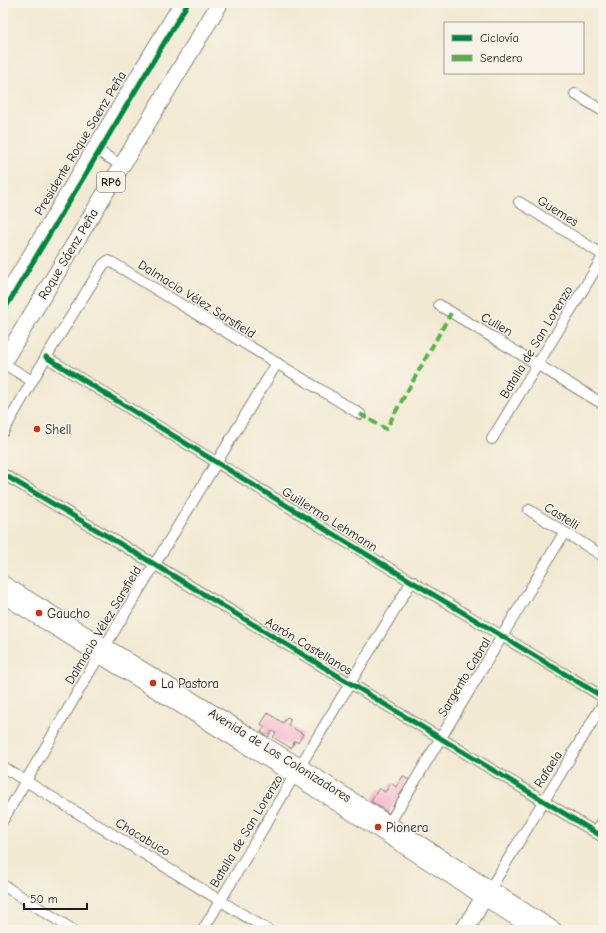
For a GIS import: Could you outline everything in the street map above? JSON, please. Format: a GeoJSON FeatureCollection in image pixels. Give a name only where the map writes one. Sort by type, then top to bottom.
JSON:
{"type":"FeatureCollection","features":[{"type":"Feature","properties":{"kind":"main road","name":"Roque Sáenz Peña"},"geometry":{"type":"LineString","coordinates":[[3,362],[220,3]]}},
{"type":"Feature","properties":{"kind":"main road","name":"Avenida de Los Colonizadores"},"geometry":{"type":"LineString","coordinates":[[3,583],[102,651]]}},
{"type":"Feature","properties":{"kind":"main road","name":"Avenida de Los Colonizadores"},"geometry":{"type":"LineString","coordinates":[[3,596],[102,651],[297,771],[486,895],[534,930]]}},
{"type":"Feature","properties":{"kind":"main road","name":"Avenida de Los Colonizadores"},"geometry":{"type":"LineString","coordinates":[[486,895],[555,930]]}},
{"type":"Feature","properties":{"kind":"street","name":"Presidente Roque Saenz Peña"},"geometry":{"type":"LineString","coordinates":[[3,296],[179,3]]}},
{"type":"Feature","properties":{"kind":"street"},"geometry":{"type":"LineString","coordinates":[[575,94],[603,111]]}},
{"type":"Feature","properties":{"kind":"street"},"geometry":{"type":"LineString","coordinates":[[93,148],[121,165]]}},
{"type":"Feature","properties":{"kind":"street","name":"Guemes"},"geometry":{"type":"LineString","coordinates":[[519,202],[603,256]]}},
{"type":"Feature","properties":{"kind":"street","name":"Batalla de San Lorenzo"},"geometry":{"type":"LineString","coordinates":[[492,439],[603,256]]}},
{"type":"Feature","properties":{"kind":"street","name":"Dalmacio Vélez Sarsfield"},"geometry":{"type":"LineString","coordinates":[[46,358],[103,265],[108,261],[360,414]]}},
{"type":"Feature","properties":{"kind":"street","name":"Cullen"},"geometry":{"type":"LineString","coordinates":[[439,305],[603,404]]}},
{"type":"Feature","properties":{"kind":"street"},"geometry":{"type":"LineString","coordinates":[[3,432],[46,358]]}},
{"type":"Feature","properties":{"kind":"street","name":"Guillermo Lehmann"},"geometry":{"type":"LineString","coordinates":[[46,358],[603,697]]}},
{"type":"Feature","properties":{"kind":"street"},"geometry":{"type":"LineString","coordinates":[[3,362],[32,381]]}},
{"type":"Feature","properties":{"kind":"street","name":"Dalmacio Vélez Sarsfield"},"geometry":{"type":"LineString","coordinates":[[3,820],[154,564],[277,363]]}},
{"type":"Feature","properties":{"kind":"street","name":"Aarón Castellanos"},"geometry":{"type":"LineString","coordinates":[[3,474],[154,564],[599,835]]}},
{"type":"Feature","properties":{"kind":"street","name":"Castelli"},"geometry":{"type":"LineString","coordinates":[[529,510],[603,556]]}},
{"type":"Feature","properties":{"kind":"street","name":"Sargento Cabral"},"geometry":{"type":"LineString","coordinates":[[387,829],[564,533]]}},
{"type":"Feature","properties":{"kind":"street","name":"Batalla de San Lorenzo"},"geometry":{"type":"LineString","coordinates":[[203,930],[412,581]]}},
{"type":"Feature","properties":{"kind":"street","name":"Rafaela"},"geometry":{"type":"LineString","coordinates":[[469,930],[486,895],[603,704]]}},
{"type":"Feature","properties":{"kind":"street","name":"Chacabuco"},"geometry":{"type":"LineString","coordinates":[[3,767],[268,930]]}},
{"type":"Feature","properties":{"kind":"street"},"geometry":{"type":"LineString","coordinates":[[599,835],[603,821]]}},
{"type":"Feature","properties":{"kind":"street"},"geometry":{"type":"LineString","coordinates":[[3,885],[73,930]]}},
{"type":"Feature","properties":{"kind":"street","name":"Rafaela"},"geometry":{"type":"LineString","coordinates":[[460,930],[486,895]]}},
{"type":"Feature","properties":{"kind":"building"},"geometry":{"type":"Polygon","coordinates":[[[268,713],[283,723],[287,717],[291,719],[288,725],[303,734],[298,743],[295,741],[291,748],[273,737],[276,733],[272,731],[268,737],[261,732],[265,727],[261,724],[268,713]]]}},
{"type":"Feature","properties":{"kind":"building"},"geometry":{"type":"Polygon","coordinates":[[[403,776],[409,780],[389,813],[371,801],[379,788],[385,792],[391,783],[396,787],[403,776]]]}},
{"type":"Feature","properties":{"kind":"marked path"},"geometry":{"type":"LineString","coordinates":[[360,414],[386,429],[451,313]]}},
{"type":"Feature","properties":{"kind":"cycle path"},"geometry":{"type":"LineString","coordinates":[[3,312],[188,3]]}},
{"type":"Feature","properties":{"kind":"cycle path"},"geometry":{"type":"LineString","coordinates":[[46,357],[323,528],[603,697]]}},
{"type":"Feature","properties":{"kind":"cycle path"},"geometry":{"type":"LineString","coordinates":[[3,474],[603,837]]}},
{"type":"Feature","properties":{"kind":"place","name":"Shell"},"geometry":{"type":"Point","coordinates":[37,429]}},
{"type":"Feature","properties":{"kind":"place","name":"Gaucho"},"geometry":{"type":"Point","coordinates":[39,613]}},
{"type":"Feature","properties":{"kind":"place","name":"La Pastora"},"geometry":{"type":"Point","coordinates":[153,683]}},
{"type":"Feature","properties":{"kind":"place","name":"Pionera"},"geometry":{"type":"Point","coordinates":[378,827]}}]}
